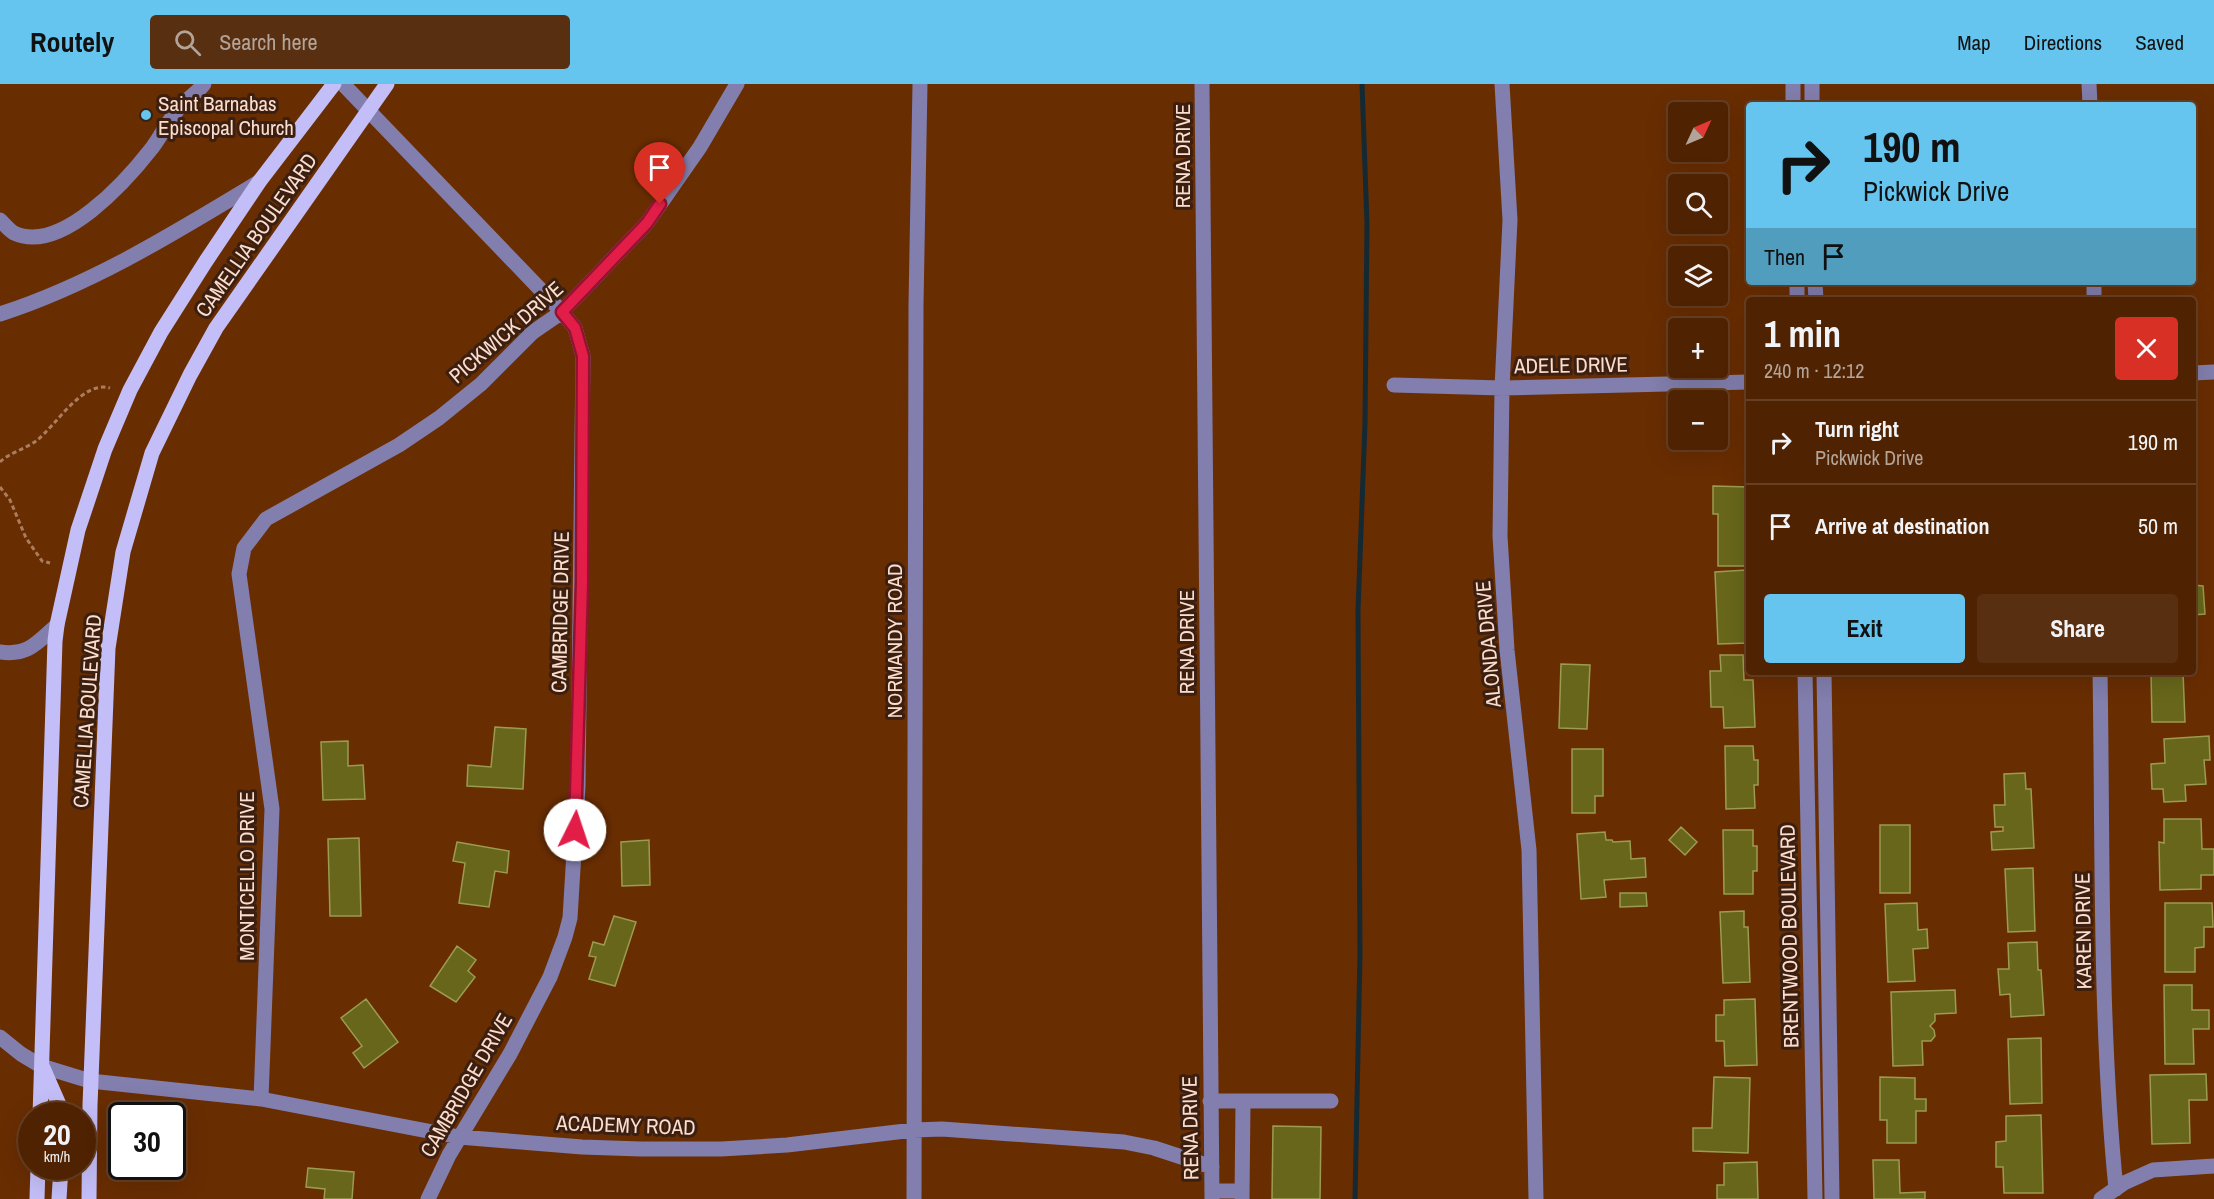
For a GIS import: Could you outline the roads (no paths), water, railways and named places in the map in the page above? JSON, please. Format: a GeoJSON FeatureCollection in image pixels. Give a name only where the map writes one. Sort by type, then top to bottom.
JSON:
{"type":"FeatureCollection","features":[{"type":"Feature","properties":{"kind":"main road","name":"CAMELLIA BOULEVARD"},"geometry":{"type":"LineString","coordinates":[[41,1102],[51,730],[57,626],[78,530],[105,449],[130,390],[161,332],[259,182],[334,84]]}},
{"type":"Feature","properties":{"kind":"main road","name":"CAMELLIA BOULEVARD"},"geometry":{"type":"LineString","coordinates":[[89,1199],[90,1082],[108,648],[123,552],[152,453],[216,328],[387,84]]}},
{"type":"Feature","properties":{"kind":"main road"},"geometry":{"type":"LineString","coordinates":[[42,1065],[58,1102]]}},
{"type":"Feature","properties":{"kind":"main road"},"geometry":{"type":"LineString","coordinates":[[37,1199],[38,1180]]}},
{"type":"Feature","properties":{"kind":"main road"},"geometry":{"type":"LineString","coordinates":[[59,1199],[60,1180]]}},
{"type":"Feature","properties":{"kind":"street"},"geometry":{"type":"LineString","coordinates":[[0,220],[14,233],[32,236],[60,231],[83,217],[122,185],[153,147],[180,106],[204,84]]}},
{"type":"Feature","properties":{"kind":"street","name":"CAMBRIDGE DRIVE"},"geometry":{"type":"LineString","coordinates":[[343,84],[562,312],[575,328],[583,356],[578,775],[570,918],[566,937],[550,977],[505,1063],[459,1137],[428,1199]]}},
{"type":"Feature","properties":{"kind":"street","name":"PICKWICK DRIVE"},"geometry":{"type":"LineString","coordinates":[[244,548],[266,519],[399,444],[439,417],[481,384],[533,332],[562,312],[647,223],[700,147],[737,84]]}},
{"type":"Feature","properties":{"kind":"street","name":"NORMANDY ROAD"},"geometry":{"type":"LineString","coordinates":[[914,1199],[916,305],[920,84]]}},
{"type":"Feature","properties":{"kind":"street","name":"RENA DRIVE"},"geometry":{"type":"LineString","coordinates":[[1202,84],[1212,1195]]}},
{"type":"Feature","properties":{"kind":"street","name":"ALONDA DRIVE"},"geometry":{"type":"LineString","coordinates":[[1502,84],[1510,220],[1502,388],[1500,536],[1507,650],[1529,850],[1536,1199]]}},
{"type":"Feature","properties":{"kind":"street"},"geometry":{"type":"LineString","coordinates":[[1793,84],[1793,102]]}},
{"type":"Feature","properties":{"kind":"street"},"geometry":{"type":"LineString","coordinates":[[1812,84],[1812,102]]}},
{"type":"Feature","properties":{"kind":"street"},"geometry":{"type":"LineString","coordinates":[[2089,84],[2090,102]]}},
{"type":"Feature","properties":{"kind":"street"},"geometry":{"type":"LineString","coordinates":[[0,314],[34,303],[151,248],[259,182]]}},
{"type":"Feature","properties":{"kind":"street"},"geometry":{"type":"LineString","coordinates":[[2196,373],[2214,372]]}},
{"type":"Feature","properties":{"kind":"street","name":"ADELE DRIVE"},"geometry":{"type":"LineString","coordinates":[[1394,385],[1502,388],[1746,382]]}},
{"type":"Feature","properties":{"kind":"street","name":"MONTICELLO DRIVE"},"geometry":{"type":"LineString","coordinates":[[244,548],[239,574],[272,809],[261,1099]]}},
{"type":"Feature","properties":{"kind":"street"},"geometry":{"type":"LineString","coordinates":[[0,652],[13,654],[31,649],[57,626]]}},
{"type":"Feature","properties":{"kind":"street","name":"BRENTWOOD BOULEVARD"},"geometry":{"type":"LineString","coordinates":[[1805,675],[1815,1199]]}},
{"type":"Feature","properties":{"kind":"street","name":"BRENTWOOD BOULEVARD"},"geometry":{"type":"LineString","coordinates":[[1824,675],[1832,1199]]}},
{"type":"Feature","properties":{"kind":"street","name":"KAREN DRIVE"},"geometry":{"type":"LineString","coordinates":[[2100,675],[2105,992],[2109,1101],[2116,1189]]}},
{"type":"Feature","properties":{"kind":"street","name":"ACADEMY ROAD"},"geometry":{"type":"LineString","coordinates":[[0,1037],[21,1054],[42,1065],[90,1082],[261,1099],[459,1137],[582,1147],[721,1149],[788,1145],[914,1130],[942,1129],[1124,1142],[1154,1148],[1212,1167]]}},
{"type":"Feature","properties":{"kind":"street"},"geometry":{"type":"LineString","coordinates":[[1210,1101],[1331,1101]]}},
{"type":"Feature","properties":{"kind":"street"},"geometry":{"type":"LineString","coordinates":[[1212,1195],[1242,1195],[1242,1102]]}},
{"type":"Feature","properties":{"kind":"street"},"geometry":{"type":"LineString","coordinates":[[2102,1199],[2137,1176],[2153,1170],[2214,1166]]}},
{"type":"Feature","properties":{"kind":"waterway"},"geometry":{"type":"LineString","coordinates":[[1355,1199],[1360,954],[1358,611],[1365,423],[1367,224],[1362,84]]}},
{"type":"Feature","properties":{"kind":"place","name":"Saint Barnabas Episcopal Church"},"geometry":{"type":"Point","coordinates":[146,115]}}]}
